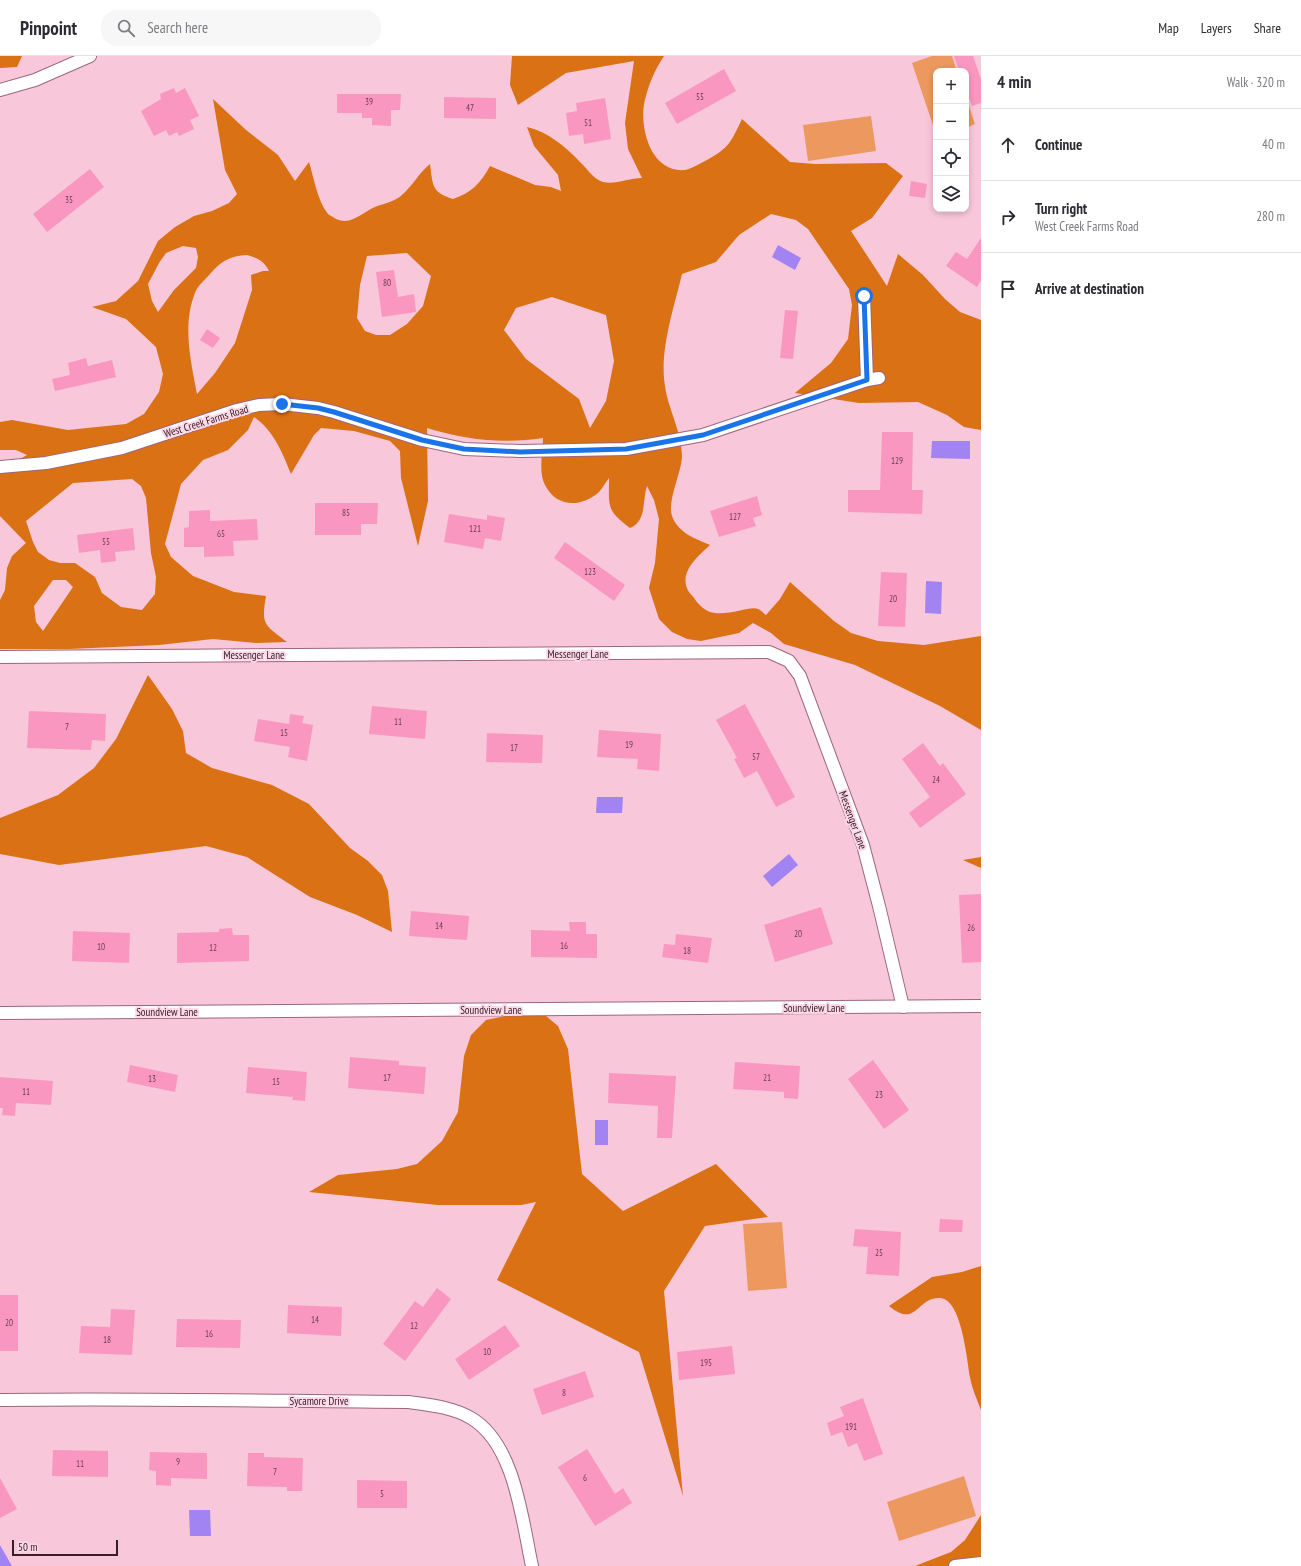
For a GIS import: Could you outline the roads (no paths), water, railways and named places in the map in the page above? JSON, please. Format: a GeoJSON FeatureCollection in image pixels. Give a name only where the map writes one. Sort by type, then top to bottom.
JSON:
{"type":"FeatureCollection","features":[{"type":"Feature","properties":{"kind":"street"},"geometry":{"type":"LineString","coordinates":[[0,90],[35,80],[90,56]]}},
{"type":"Feature","properties":{"kind":"street","name":"West Creek Farms Road"},"geometry":{"type":"LineString","coordinates":[[0,467],[46,463],[122,448],[237,410],[282,404],[318,408],[422,440],[464,449],[520,452],[626,449],[703,435],[873,379],[864,296]]}},
{"type":"Feature","properties":{"kind":"street","name":"Messenger Lane"},"geometry":{"type":"LineString","coordinates":[[0,657],[769,652],[789,661],[800,676],[863,846],[903,1007]]}},
{"type":"Feature","properties":{"kind":"street","name":"Soundview Lane"},"geometry":{"type":"LineString","coordinates":[[0,1013],[981,1006]]}},
{"type":"Feature","properties":{"kind":"street","name":"Sycamore Drive"},"geometry":{"type":"LineString","coordinates":[[0,1400],[94,1398],[171,1401],[409,1402],[447,1408],[471,1418],[486,1430],[500,1447],[513,1482],[532,1566]]}},
{"type":"Feature","properties":{"kind":"street"},"geometry":{"type":"LineString","coordinates":[[955,1566],[981,1563]]}}]}
